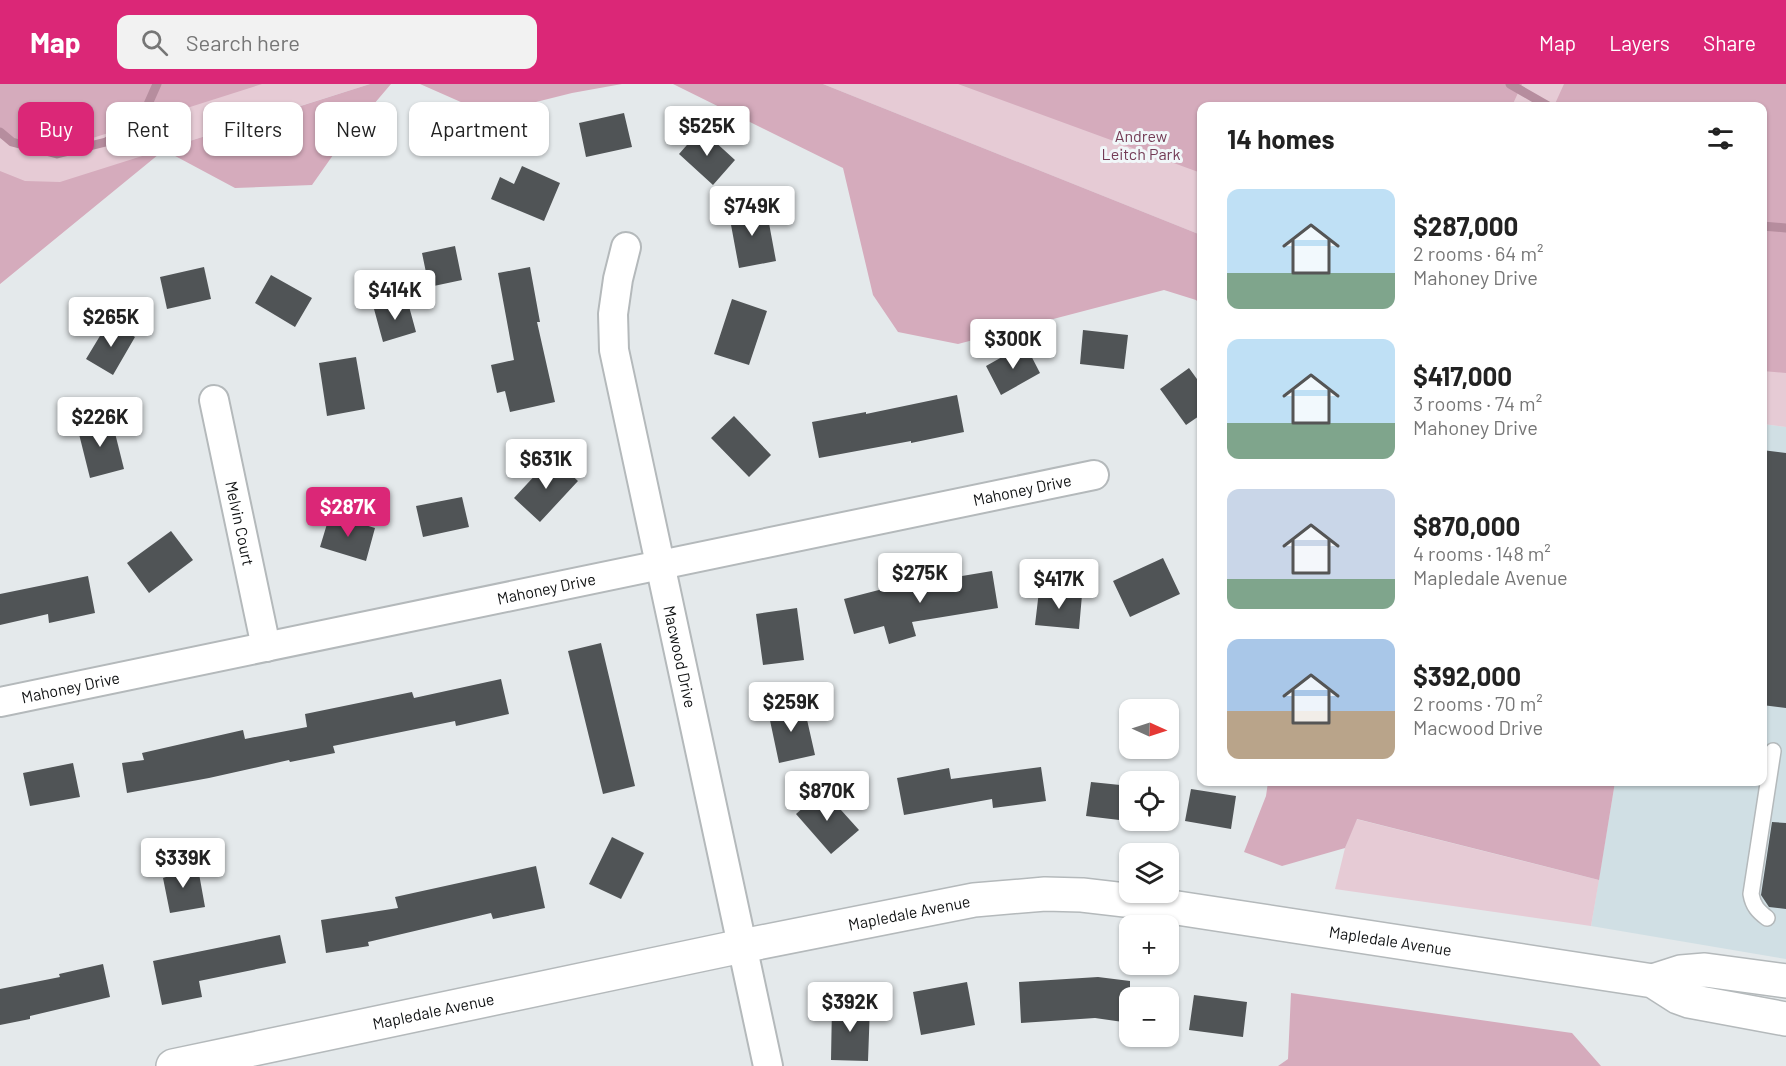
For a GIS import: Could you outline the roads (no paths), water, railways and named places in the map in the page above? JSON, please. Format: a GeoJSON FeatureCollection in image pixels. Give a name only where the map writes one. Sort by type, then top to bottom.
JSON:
{"type":"FeatureCollection","features":[{"type":"Feature","properties":{"kind":"street","name":"Macwood Drive"},"geometry":{"type":"LineString","coordinates":[[626,248],[618,279],[613,314],[614,350],[768,1066]]}},
{"type":"Feature","properties":{"kind":"street","name":"Melvin Court"},"geometry":{"type":"LineString","coordinates":[[214,400],[266,647]]}},
{"type":"Feature","properties":{"kind":"street","name":"Mahoney Drive"},"geometry":{"type":"LineString","coordinates":[[0,702],[1094,475]]}},
{"type":"Feature","properties":{"kind":"street","name":"Mapledale Avenue"},"geometry":{"type":"LineString","coordinates":[[173,1066],[742,946],[974,900],[1054,894],[1125,900],[1214,912],[1653,981],[1678,997],[1697,1004],[1786,1019]]}},
{"type":"Feature","properties":{"kind":"street","name":"Mapledale Avenue"},"geometry":{"type":"LineString","coordinates":[[1653,981],[1681,972],[1706,970],[1786,981]]}},
{"type":"Feature","properties":{"kind":"lane"},"geometry":{"type":"LineString","coordinates":[[1767,918],[1752,904],[1751,894],[1773,751]]}},
{"type":"Feature","properties":{"kind":"waterway"},"geometry":{"type":"LineString","coordinates":[[0,132],[12,142],[57,154],[106,142],[141,120],[157,84]]}},
{"type":"Feature","properties":{"kind":"waterway"},"geometry":{"type":"LineString","coordinates":[[1510,84],[1541,102]]}},
{"type":"Feature","properties":{"kind":"waterway"},"geometry":{"type":"LineString","coordinates":[[1767,226],[1786,228]]}},
{"type":"Feature","properties":{"kind":"park label","name":"Andrew Leitch Park"},"geometry":{"type":"Point","coordinates":[1141,145]}}]}
